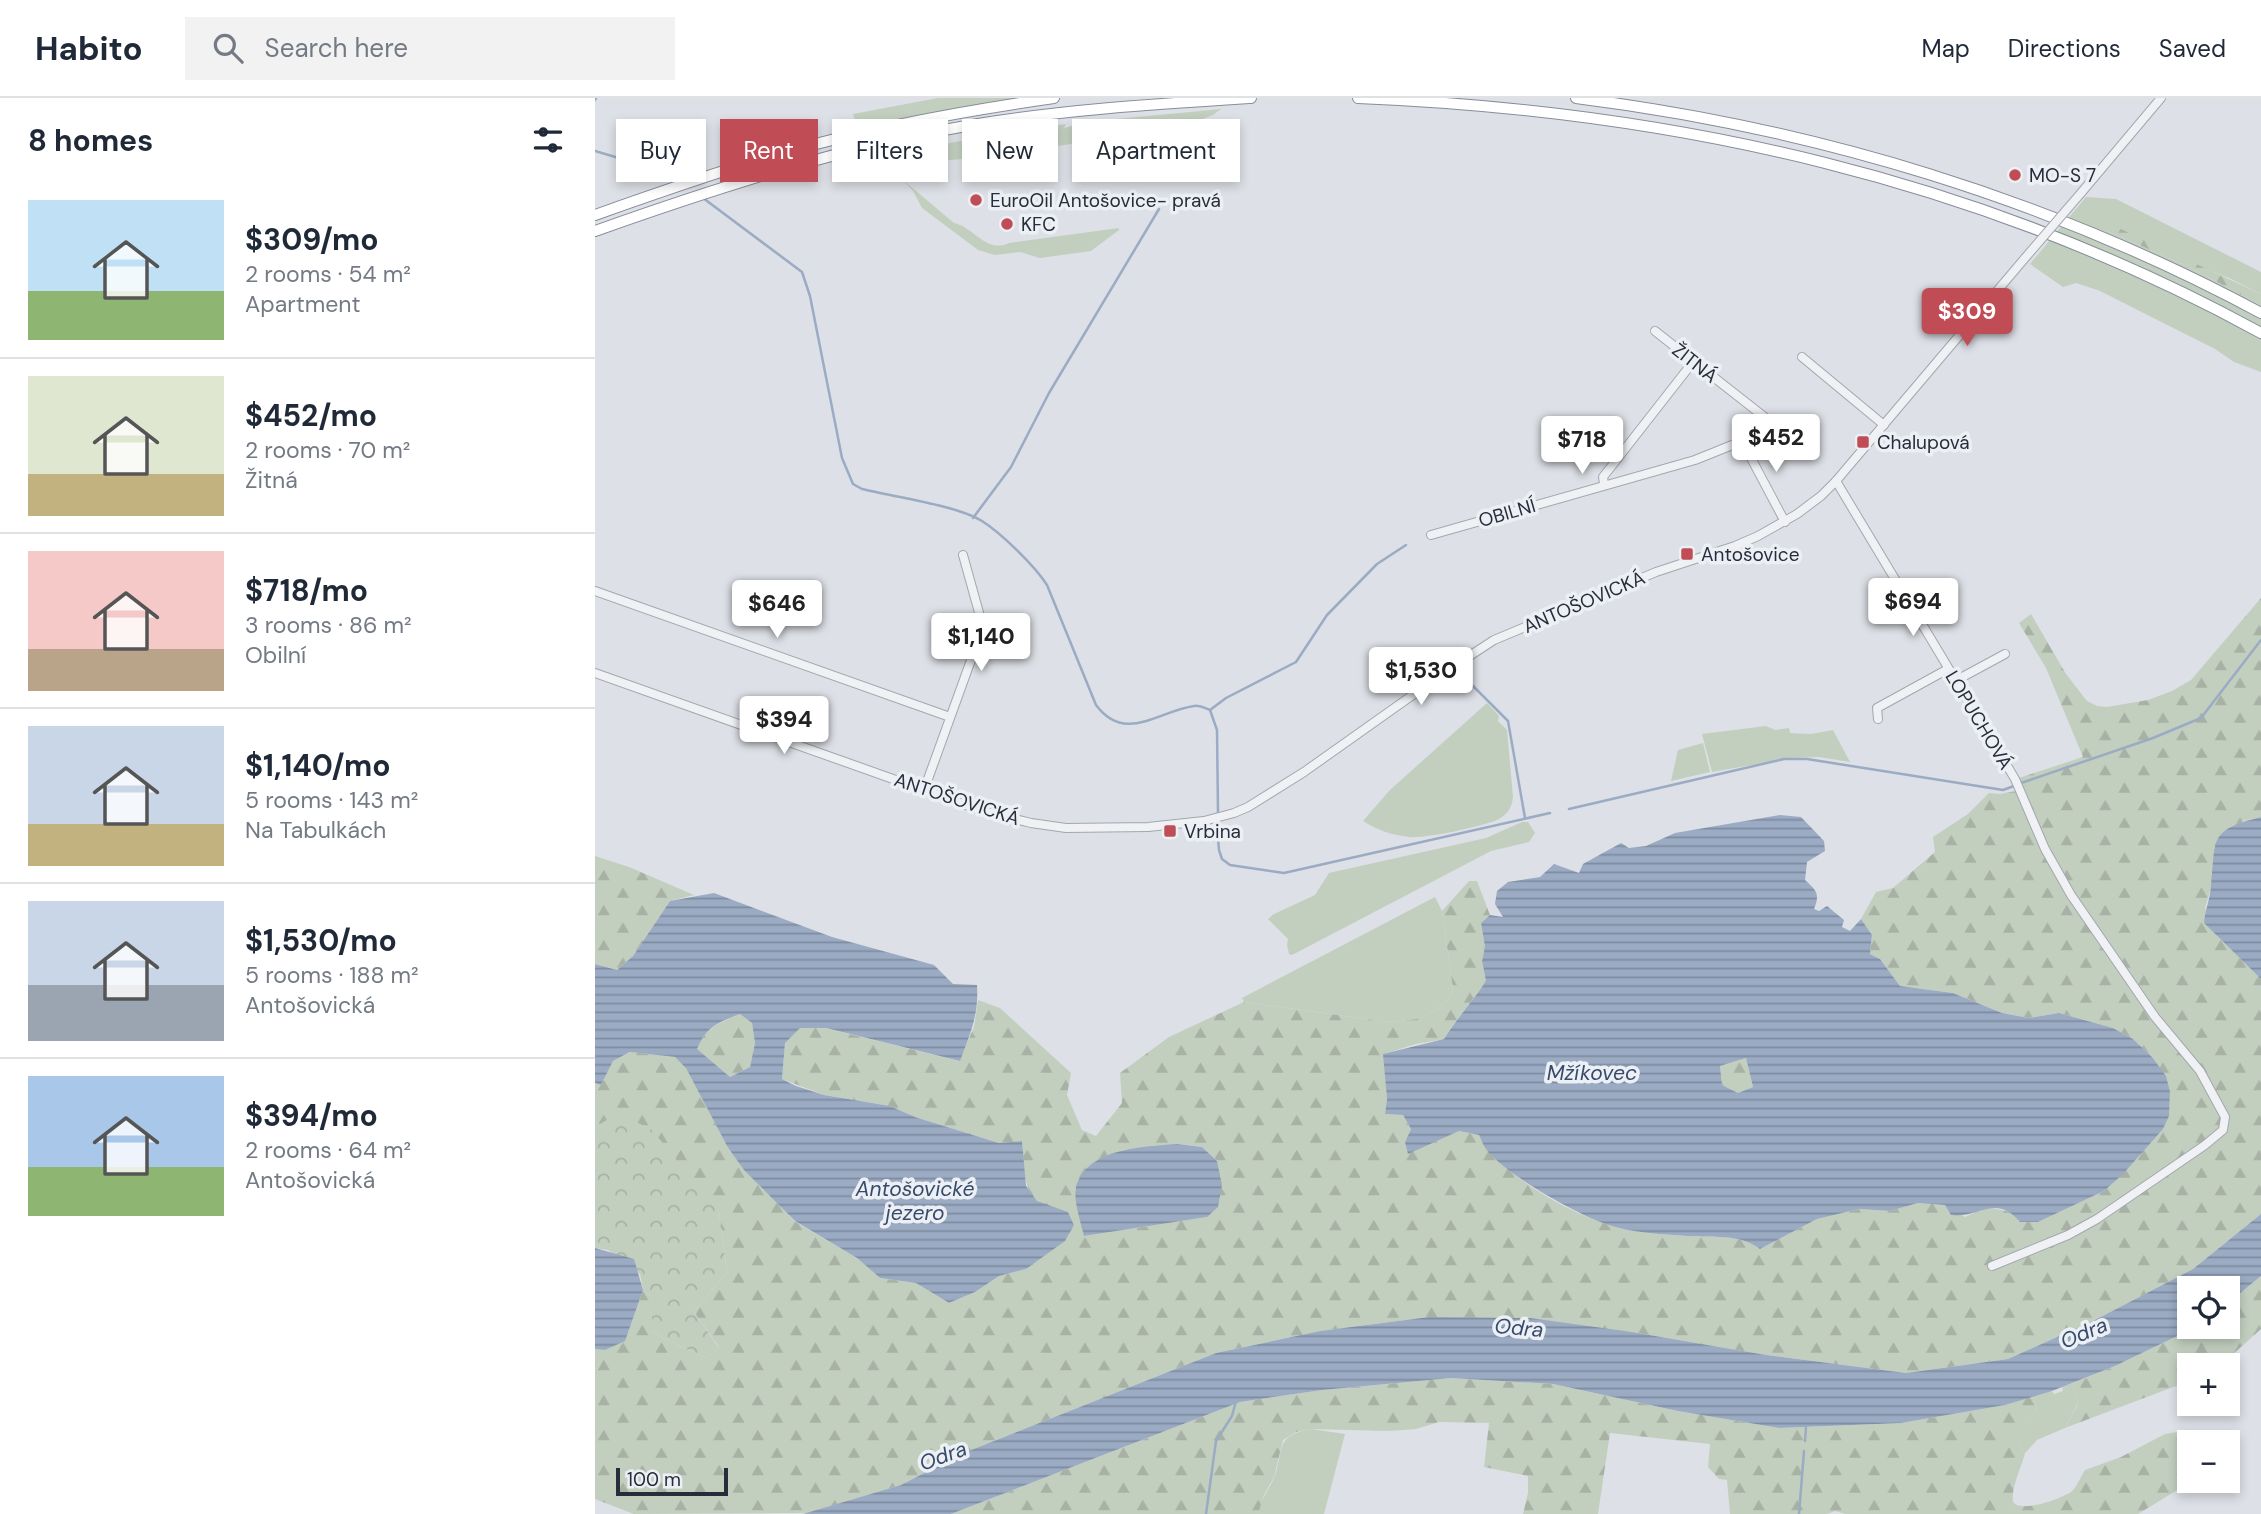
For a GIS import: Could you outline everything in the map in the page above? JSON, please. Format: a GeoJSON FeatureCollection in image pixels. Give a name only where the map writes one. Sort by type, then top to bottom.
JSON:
{"type":"FeatureCollection","features":[{"type":"Feature","properties":{"kind":"highway"},"geometry":{"type":"LineString","coordinates":[[595,215],[730,169],[859,133],[1054,98]]}},
{"type":"Feature","properties":{"kind":"highway"},"geometry":{"type":"LineString","coordinates":[[595,231],[736,183],[859,149],[965,126],[1075,111],[1251,98]]}},
{"type":"Feature","properties":{"kind":"highway"},"geometry":{"type":"LineString","coordinates":[[1358,98],[1443,102],[1601,118],[1727,140],[1809,158],[1902,183],[2025,224],[2155,279],[2261,333]]}},
{"type":"Feature","properties":{"kind":"highway"},"geometry":{"type":"LineString","coordinates":[[1576,98],[1749,127],[1910,168],[2078,227],[2163,264],[2261,313]]}},
{"type":"Feature","properties":{"kind":"street","name":"ANTOŠOVICKÁ"},"geometry":{"type":"LineString","coordinates":[[595,673],[983,811],[1031,823],[1066,828],[1148,827],[1204,821],[1234,813],[1304,772],[1494,640],[1656,572],[1735,546],[1785,522],[1812,503],[1836,481],[1886,423],[2161,98]]}},
{"type":"Feature","properties":{"kind":"street","name":"ŽITNÁ"},"geometry":{"type":"LineString","coordinates":[[1655,331],[1772,423],[1772,429],[1742,441]]}},
{"type":"Feature","properties":{"kind":"street"},"geometry":{"type":"LineString","coordinates":[[1802,357],[1886,423]]}},
{"type":"Feature","properties":{"kind":"street"},"geometry":{"type":"LineString","coordinates":[[1604,484],[1602,477],[1693,362]]}},
{"type":"Feature","properties":{"kind":"street"},"geometry":{"type":"LineString","coordinates":[[1742,441],[1785,522]]}},
{"type":"Feature","properties":{"kind":"street","name":"OBILNÍ"},"geometry":{"type":"LineString","coordinates":[[1431,535],[1695,460],[1742,441]]}},
{"type":"Feature","properties":{"kind":"street","name":"LOPUCHOVÁ"},"geometry":{"type":"LineString","coordinates":[[1836,481],[2015,779],[2045,849],[2071,895],[2155,1017],[2200,1071],[2225,1118],[2223,1130],[2204,1145],[2097,1219],[2068,1235],[1992,1266]]}},
{"type":"Feature","properties":{"kind":"street"},"geometry":{"type":"LineString","coordinates":[[924,790],[983,626],[963,555]]}},
{"type":"Feature","properties":{"kind":"street"},"geometry":{"type":"LineString","coordinates":[[595,591],[950,717]]}},
{"type":"Feature","properties":{"kind":"street"},"geometry":{"type":"LineString","coordinates":[[1955,681],[2005,654]]}},
{"type":"Feature","properties":{"kind":"street"},"geometry":{"type":"LineString","coordinates":[[1878,719],[1878,708],[1948,668]]}},
{"type":"Feature","properties":{"kind":"green space"},"geometry":{"type":"Polygon","coordinates":[[[938,98],[1042,98],[912,119],[854,119],[853,114],[938,98]]]}},
{"type":"Feature","properties":{"kind":"green space"},"geometry":{"type":"Polygon","coordinates":[[[1221,109],[1203,119],[1116,119],[1221,109]]]}},
{"type":"Feature","properties":{"kind":"green space"},"geometry":{"type":"Polygon","coordinates":[[[1066,124],[1064,128],[1072,126],[1072,144],[1058,146],[1058,125],[1066,124]]]}},
{"type":"Feature","properties":{"kind":"green space"},"geometry":{"type":"Polygon","coordinates":[[[962,141],[962,159],[948,160],[948,144],[962,141]]]}},
{"type":"Feature","properties":{"kind":"green space"},"geometry":{"type":"Polygon","coordinates":[[[905,182],[954,223],[994,245],[1119,230],[1091,251],[1040,258],[1020,252],[995,255],[978,250],[922,208],[905,182]]]}},
{"type":"Feature","properties":{"kind":"green space"},"geometry":{"type":"Polygon","coordinates":[[[2086,197],[2116,199],[2261,272],[2261,294],[2229,278],[2100,228],[2185,265],[2261,305],[2261,372],[2234,362],[2215,349],[2100,291],[2076,283],[2063,287],[2030,264],[2086,197]]]}},
{"type":"Feature","properties":{"kind":"green space"},"geometry":{"type":"Polygon","coordinates":[[[2112,225],[2261,294],[2261,305],[2185,265],[2098,227],[2112,225]]]}},
{"type":"Feature","properties":{"kind":"green space"},"geometry":{"type":"Polygon","coordinates":[[[2261,598],[2261,817],[2243,821],[2211,888],[2205,908],[2216,935],[2261,979],[2261,1214],[2193,1269],[2095,1320],[2008,1359],[1906,1373],[1766,1355],[1632,1332],[1429,1317],[1320,1331],[1216,1353],[961,1454],[901,1485],[808,1513],[634,1514],[595,1499],[595,1349],[605,1350],[625,1340],[643,1290],[652,1297],[652,1330],[706,1358],[719,1347],[694,1312],[727,1272],[719,1212],[595,1121],[595,1083],[601,1085],[613,1061],[631,1052],[675,1057],[686,1067],[727,1146],[794,1221],[857,1258],[880,1278],[916,1283],[949,1303],[975,1292],[999,1276],[1026,1269],[1074,1225],[1068,1212],[1043,1204],[1031,1195],[1025,1173],[1022,1141],[999,1143],[915,1117],[890,1106],[824,1095],[782,1079],[785,1043],[799,1028],[825,1028],[959,1061],[974,1027],[978,1000],[1000,1008],[1071,1073],[1067,1095],[1082,1130],[1096,1136],[1122,1103],[1120,1073],[1169,1037],[1244,1002],[1388,1022],[1417,1019],[1434,1011],[1448,1000],[1453,989],[1442,911],[1469,881],[1477,881],[1490,915],[1481,923],[1485,947],[1482,961],[1486,981],[1444,1039],[1384,1054],[1387,1099],[1385,1114],[1403,1115],[1411,1129],[1405,1142],[1437,1140],[1459,1131],[1479,1135],[1488,1149],[1516,1176],[1551,1199],[1587,1217],[1634,1231],[1735,1238],[1760,1249],[1817,1219],[1859,1209],[1890,1211],[1918,1203],[1946,1205],[1965,1217],[1987,1207],[2038,1222],[2104,1191],[2163,1129],[2169,1115],[2170,1092],[2152,1057],[2133,1039],[2113,1028],[2059,1013],[2029,1018],[2002,1013],[1953,993],[1900,986],[1880,959],[1870,954],[1872,935],[1861,919],[1876,892],[1893,888],[1935,852],[1933,837],[1968,814],[1989,793],[2016,791],[2013,780],[2083,757],[2046,668],[2019,623],[2031,614],[2066,674],[2087,701],[2107,707],[2148,700],[2191,680],[2261,598]],[[1177,1144],[1123,1150],[1075,1189],[1084,1236],[1207,1217],[1217,1161],[1202,1147],[1177,1144]]]}},
{"type":"Feature","properties":{"kind":"green space"},"geometry":{"type":"Polygon","coordinates":[[[1487,703],[1507,730],[1513,797],[1511,807],[1505,815],[1492,822],[1469,828],[1417,837],[1391,833],[1363,821],[1390,790],[1487,703]]]}},
{"type":"Feature","properties":{"kind":"green space"},"geometry":{"type":"Polygon","coordinates":[[[1766,726],[1775,730],[1789,728],[1790,733],[1811,734],[1833,730],[1850,762],[1819,757],[1792,758],[1712,772],[1702,734],[1766,726]]]}},
{"type":"Feature","properties":{"kind":"green space"},"geometry":{"type":"Polygon","coordinates":[[[1703,743],[1710,772],[1671,781],[1678,750],[1703,743]]]}},
{"type":"Feature","properties":{"kind":"green space"},"geometry":{"type":"Polygon","coordinates":[[[1522,822],[1528,822],[1535,833],[1529,842],[1491,851],[1292,955],[1289,954],[1288,939],[1268,919],[1315,895],[1329,873],[1486,838],[1522,822]]]}},
{"type":"Feature","properties":{"kind":"green space"},"geometry":{"type":"Polygon","coordinates":[[[595,856],[629,867],[694,895],[670,901],[633,956],[617,970],[595,964],[595,856]]]}},
{"type":"Feature","properties":{"kind":"green space"},"geometry":{"type":"Polygon","coordinates":[[[1435,897],[1442,911],[1453,989],[1448,1000],[1434,1011],[1418,1019],[1388,1022],[1244,1002],[1242,998],[1435,897]]]}},
{"type":"Feature","properties":{"kind":"green space"},"geometry":{"type":"Polygon","coordinates":[[[740,1014],[752,1023],[755,1043],[750,1067],[730,1077],[696,1049],[714,1027],[740,1014]]]}},
{"type":"Feature","properties":{"kind":"green space"},"geometry":{"type":"Polygon","coordinates":[[[1746,1058],[1753,1087],[1738,1093],[1722,1085],[1720,1066],[1746,1058]]]}},
{"type":"Feature","properties":{"kind":"green space"},"geometry":{"type":"Polygon","coordinates":[[[619,1113],[652,1130],[719,1212],[727,1272],[694,1312],[719,1348],[706,1358],[652,1330],[652,1297],[643,1290],[640,1274],[608,1250],[595,1248],[595,1121],[600,1124],[619,1113]]]}},
{"type":"Feature","properties":{"kind":"green space"},"geometry":{"type":"Polygon","coordinates":[[[2261,1276],[2261,1329],[2234,1353],[2177,1353],[2177,1386],[2065,1428],[2078,1404],[2073,1383],[2177,1336],[2177,1339],[2240,1339],[2240,1293],[2261,1276]]]}},
{"type":"Feature","properties":{"kind":"green space"},"geometry":{"type":"Polygon","coordinates":[[[1451,1378],[1553,1384],[1678,1411],[1779,1428],[1901,1423],[2005,1405],[2033,1395],[2037,1411],[2015,1427],[2025,1453],[2014,1489],[2013,1501],[2016,1505],[2032,1506],[2062,1497],[2074,1489],[2085,1470],[2121,1457],[2165,1434],[2177,1432],[2177,1490],[2138,1514],[1845,1514],[1835,1511],[1827,1514],[1730,1514],[1727,1480],[1719,1479],[1708,1467],[1710,1444],[1610,1433],[1598,1514],[1523,1514],[1528,1493],[1528,1476],[1484,1467],[1489,1423],[1439,1422],[1416,1429],[1388,1431],[1311,1429],[1296,1432],[1283,1440],[1274,1477],[1258,1514],[951,1514],[1240,1402],[1322,1390],[1451,1378]]]}},
{"type":"Feature","properties":{"kind":"green space"},"geometry":{"type":"Polygon","coordinates":[[[2073,1383],[2078,1403],[2065,1428],[2037,1440],[2025,1453],[2014,1427],[2037,1411],[2033,1395],[2052,1391],[2054,1394],[2073,1383]]]}},
{"type":"Feature","properties":{"kind":"green space"},"geometry":{"type":"Polygon","coordinates":[[[1311,1429],[1345,1434],[1324,1514],[1258,1514],[1274,1478],[1285,1440],[1311,1429]]]}},
{"type":"Feature","properties":{"kind":"water","name":"Mžíkovec"},"geometry":{"type":"Polygon","coordinates":[[[1780,815],[1801,817],[1824,841],[1825,851],[1807,862],[1805,880],[1817,896],[1814,909],[1819,911],[1827,906],[1844,920],[1842,927],[1850,931],[1861,919],[1872,935],[1870,954],[1880,959],[1900,986],[1953,993],[2002,1013],[2029,1018],[2059,1013],[2113,1028],[2133,1039],[2152,1057],[2166,1076],[2170,1092],[2169,1116],[2163,1129],[2104,1191],[2038,1222],[2020,1222],[2003,1209],[1951,1215],[1945,1205],[1918,1203],[1890,1211],[1859,1209],[1817,1219],[1760,1249],[1735,1238],[1645,1232],[1603,1223],[1558,1202],[1523,1180],[1495,1159],[1479,1135],[1459,1131],[1408,1154],[1405,1142],[1411,1129],[1403,1115],[1385,1114],[1387,1099],[1383,1054],[1444,1039],[1486,981],[1482,961],[1485,947],[1481,923],[1490,915],[1503,917],[1495,904],[1497,891],[1508,882],[1540,877],[1554,864],[1579,873],[1583,864],[1621,843],[1629,848],[1646,846],[1675,833],[1780,815]],[[1746,1058],[1720,1066],[1722,1085],[1738,1093],[1753,1087],[1746,1058]]]}},
{"type":"Feature","properties":{"kind":"water"},"geometry":{"type":"Polygon","coordinates":[[[2261,817],[2261,979],[2204,923],[2218,839],[2232,827],[2261,817]]]}},
{"type":"Feature","properties":{"kind":"water","name":"Antošovické jezero"},"geometry":{"type":"Polygon","coordinates":[[[714,893],[832,937],[934,965],[953,984],[977,985],[975,1015],[960,1061],[826,1028],[800,1028],[785,1043],[782,1079],[824,1095],[890,1106],[915,1117],[999,1143],[1022,1141],[1026,1186],[1037,1201],[1068,1212],[1074,1225],[1065,1241],[1026,1269],[999,1276],[975,1292],[949,1303],[916,1283],[880,1278],[857,1258],[795,1221],[744,1170],[727,1146],[686,1068],[675,1057],[630,1052],[613,1061],[601,1085],[595,1083],[595,964],[617,970],[633,956],[670,901],[714,893]],[[740,1014],[725,1020],[709,1030],[697,1049],[730,1077],[750,1067],[755,1043],[752,1023],[740,1014]]]}},
{"type":"Feature","properties":{"kind":"water"},"geometry":{"type":"Polygon","coordinates":[[[1177,1144],[1202,1147],[1217,1161],[1222,1185],[1218,1207],[1207,1217],[1084,1236],[1075,1192],[1082,1174],[1092,1164],[1134,1148],[1177,1144]]]}},
{"type":"Feature","properties":{"kind":"water"},"geometry":{"type":"Polygon","coordinates":[[[2261,1214],[2261,1276],[2240,1293],[2240,1276],[2180,1276],[2193,1269],[2261,1214]]]}},
{"type":"Feature","properties":{"kind":"water"},"geometry":{"type":"Polygon","coordinates":[[[595,1248],[634,1259],[643,1290],[625,1341],[605,1350],[595,1349],[595,1248]]]}},
{"type":"Feature","properties":{"kind":"water","name":"Odra"},"geometry":{"type":"Polygon","coordinates":[[[2177,1277],[2177,1336],[2115,1366],[2052,1391],[2005,1405],[1901,1423],[1779,1428],[1678,1411],[1553,1384],[1451,1378],[1322,1390],[1240,1402],[951,1514],[803,1514],[901,1485],[961,1454],[1216,1353],[1320,1331],[1429,1317],[1530,1318],[1766,1355],[1906,1373],[2008,1359],[2095,1320],[2177,1277]]]}},
{"type":"Feature","properties":{"kind":"waterway"},"geometry":{"type":"LineString","coordinates":[[595,151],[616,157]]}},
{"type":"Feature","properties":{"kind":"waterway"},"geometry":{"type":"LineString","coordinates":[[703,198],[802,272],[810,296],[842,458],[853,484],[862,489],[971,515],[990,526],[1008,542],[1047,585],[1096,705],[1107,716],[1130,724],[1194,706],[1210,710],[1217,730],[1218,813]]}},
{"type":"Feature","properties":{"kind":"waterway"},"geometry":{"type":"LineString","coordinates":[[973,518],[1011,467],[1049,393],[1159,209]]}},
{"type":"Feature","properties":{"kind":"waterway"},"geometry":{"type":"LineString","coordinates":[[1210,710],[1226,698],[1296,662],[1327,615],[1377,564],[1406,545]]}},
{"type":"Feature","properties":{"kind":"waterway"},"geometry":{"type":"LineString","coordinates":[[2021,783],[2153,738],[2201,718],[2261,640]]}},
{"type":"Feature","properties":{"kind":"waterway"},"geometry":{"type":"LineString","coordinates":[[1466,679],[1508,721],[1525,818]]}},
{"type":"Feature","properties":{"kind":"waterway"},"geometry":{"type":"LineString","coordinates":[[1569,809],[1784,759],[1807,759],[2003,790],[2014,786]]}},
{"type":"Feature","properties":{"kind":"waterway"},"geometry":{"type":"LineString","coordinates":[[1217,827],[1222,859],[1230,865],[1284,873],[1550,813]]}},
{"type":"Feature","properties":{"kind":"waterway"},"geometry":{"type":"LineString","coordinates":[[1206,1514],[1216,1441],[1232,1416],[1236,1401]]}},
{"type":"Feature","properties":{"kind":"waterway"},"geometry":{"type":"LineString","coordinates":[[1805,1441],[1806,1427]]}},
{"type":"Feature","properties":{"kind":"waterway"},"geometry":{"type":"LineString","coordinates":[[1799,1514],[1804,1451]]}},
{"type":"Feature","properties":{"kind":"place","name":"MO-S 7"},"geometry":{"type":"Point","coordinates":[2015,175]}},
{"type":"Feature","properties":{"kind":"place","name":"EuroOil Antošovice- pravá"},"geometry":{"type":"Point","coordinates":[976,200]}},
{"type":"Feature","properties":{"kind":"place","name":"KFC"},"geometry":{"type":"Point","coordinates":[1007,224]}},
{"type":"Feature","properties":{"kind":"place","name":"Chalupová"},"geometry":{"type":"Point","coordinates":[1863,442]}},
{"type":"Feature","properties":{"kind":"place","name":"Antošovice"},"geometry":{"type":"Point","coordinates":[1687,554]}},
{"type":"Feature","properties":{"kind":"place","name":"Vrbina"},"geometry":{"type":"Point","coordinates":[1170,831]}}]}
